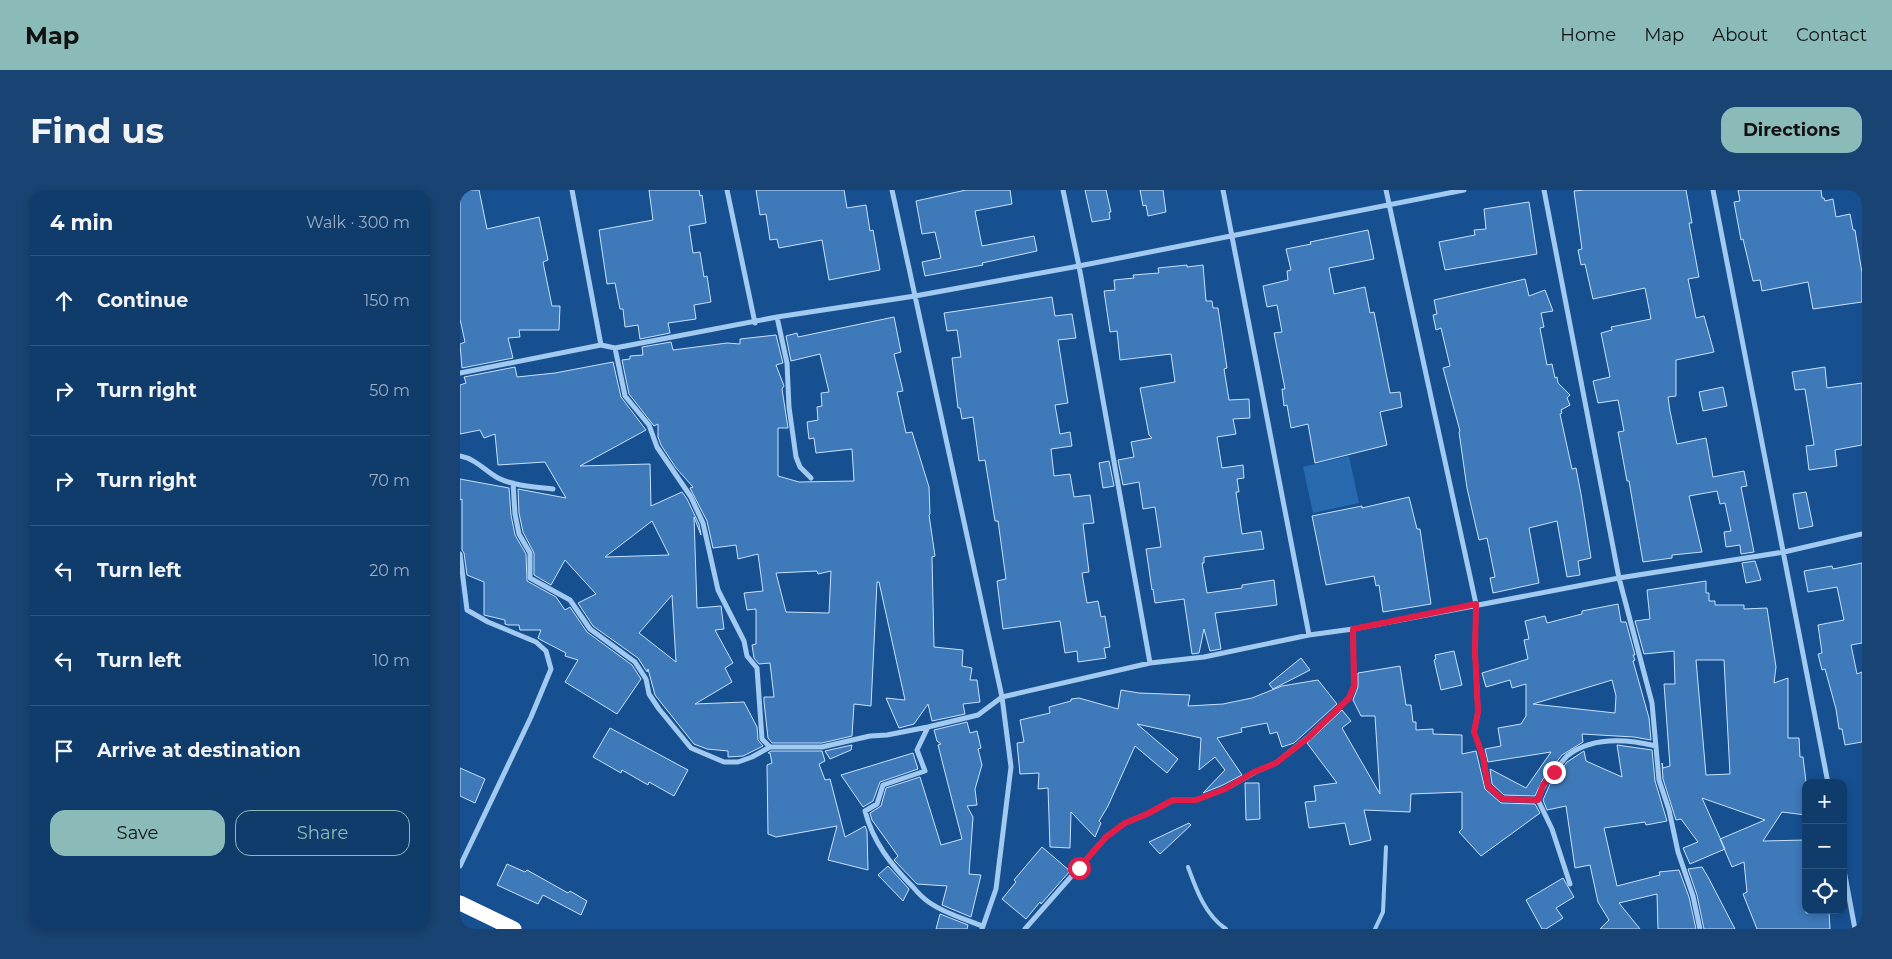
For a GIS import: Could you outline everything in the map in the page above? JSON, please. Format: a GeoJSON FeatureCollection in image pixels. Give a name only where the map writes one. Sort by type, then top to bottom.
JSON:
{"type":"FeatureCollection","features":[{"type":"Feature","properties":{"kind":"highway"},"geometry":{"type":"LineString","coordinates":[[460,903],[514,929]]}},
{"type":"Feature","properties":{"kind":"street"},"geometry":{"type":"LineString","coordinates":[[572,190],[602,345]]}},
{"type":"Feature","properties":{"kind":"street"},"geometry":{"type":"LineString","coordinates":[[727,190],[755,322]]}},
{"type":"Feature","properties":{"kind":"street"},"geometry":{"type":"LineString","coordinates":[[892,190],[1002,697],[1011,767],[996,889],[982,928],[928,902],[882,852],[869,827],[865,811],[877,804],[883,785],[925,771],[918,750],[928,727]]}},
{"type":"Feature","properties":{"kind":"street"},"geometry":{"type":"LineString","coordinates":[[1063,190],[1079,266],[1150,662]]}},
{"type":"Feature","properties":{"kind":"street"},"geometry":{"type":"LineString","coordinates":[[1223,190],[1309,635]]}},
{"type":"Feature","properties":{"kind":"street"},"geometry":{"type":"LineString","coordinates":[[1386,190],[1476,604],[1475,652],[1478,712],[1474,732],[1483,757],[1488,786],[1502,799],[1538,800]]}},
{"type":"Feature","properties":{"kind":"street"},"geometry":{"type":"LineString","coordinates":[[460,373],[602,345],[615,348],[777,317],[915,296],[1079,266],[1464,190]]}},
{"type":"Feature","properties":{"kind":"street"},"geometry":{"type":"LineString","coordinates":[[1544,190],[1619,578],[1652,703],[1658,780],[1669,810],[1678,852],[1693,896],[1700,929]]}},
{"type":"Feature","properties":{"kind":"street"},"geometry":{"type":"LineString","coordinates":[[1713,190],[1827,779]]}},
{"type":"Feature","properties":{"kind":"street"},"geometry":{"type":"LineString","coordinates":[[777,317],[786,362],[789,407],[796,457],[800,467],[811,478]]}},
{"type":"Feature","properties":{"kind":"street"},"geometry":{"type":"LineString","coordinates":[[615,348],[625,396],[648,425],[657,447],[691,497],[703,522],[718,590],[744,641],[747,656],[757,668],[762,739],[770,747]]}},
{"type":"Feature","properties":{"kind":"street"},"geometry":{"type":"LineString","coordinates":[[460,456],[476,461],[499,478],[553,489]]}},
{"type":"Feature","properties":{"kind":"street"},"geometry":{"type":"LineString","coordinates":[[514,482],[515,514],[519,534],[530,552],[530,578],[570,600],[590,629],[635,662],[646,679],[649,694],[667,721],[691,748],[724,762],[738,762],[770,747],[822,747],[870,736],[928,727],[978,715],[1002,697],[1150,662],[1204,657],[1309,635],[1353,629],[1619,578],[1784,552],[1862,534]]}},
{"type":"Feature","properties":{"kind":"street"},"geometry":{"type":"LineString","coordinates":[[460,554],[467,610],[488,622],[536,642],[546,651],[552,669],[460,866]]}},
{"type":"Feature","properties":{"kind":"street"},"geometry":{"type":"LineString","coordinates":[[1025,929],[1106,837],[1125,823],[1173,800],[1196,800],[1225,789],[1254,772],[1276,763],[1308,738],[1349,698],[1354,686],[1353,629]]}},
{"type":"Feature","properties":{"kind":"street"},"geometry":{"type":"LineString","coordinates":[[1570,884],[1552,829],[1538,800],[1543,785],[1566,756],[1583,746],[1598,742],[1635,741],[1656,746]]}},
{"type":"Feature","properties":{"kind":"street"},"geometry":{"type":"LineString","coordinates":[[1844,869],[1855,929]]}},
{"type":"Feature","properties":{"kind":"lane"},"geometry":{"type":"LineString","coordinates":[[1375,929],[1383,912],[1386,847]]}},
{"type":"Feature","properties":{"kind":"lane"},"geometry":{"type":"LineString","coordinates":[[1188,867],[1204,906],[1218,924],[1226,929]]}},
{"type":"Feature","properties":{"kind":"shaded area"},"geometry":{"type":"Polygon","coordinates":[[[1349,456],[1359,503],[1313,513],[1303,467],[1349,456]]]}},
{"type":"Feature","properties":{"kind":"building"},"geometry":{"type":"Polygon","coordinates":[[[460,190],[479,190],[487,229],[539,217],[548,260],[543,262],[552,306],[560,306],[559,330],[519,330],[520,337],[508,338],[513,358],[462,368],[460,344],[465,342],[460,319],[460,190]]]}},
{"type":"Feature","properties":{"kind":"building"},"geometry":{"type":"Polygon","coordinates":[[[649,190],[699,190],[700,196],[702,195],[706,223],[689,226],[693,253],[700,252],[704,277],[707,276],[711,302],[694,305],[696,319],[668,323],[670,333],[640,339],[638,325],[625,327],[623,309],[620,309],[615,283],[607,284],[599,230],[653,220],[649,190]]]}},
{"type":"Feature","properties":{"kind":"building"},"geometry":{"type":"Polygon","coordinates":[[[756,190],[844,190],[847,208],[866,205],[870,231],[873,230],[880,270],[829,280],[822,240],[779,248],[777,239],[770,240],[766,214],[760,215],[756,190]]]}},
{"type":"Feature","properties":{"kind":"building"},"geometry":{"type":"Polygon","coordinates":[[[966,190],[1010,190],[1012,204],[975,211],[982,246],[1034,236],[1037,251],[982,263],[983,265],[925,276],[922,262],[941,258],[935,232],[922,234],[916,201],[966,190]]]}},
{"type":"Feature","properties":{"kind":"building"},"geometry":{"type":"Polygon","coordinates":[[[1085,190],[1106,190],[1111,212],[1109,212],[1110,219],[1092,222],[1085,190]]]}},
{"type":"Feature","properties":{"kind":"building"},"geometry":{"type":"Polygon","coordinates":[[[1140,190],[1163,190],[1166,212],[1148,216],[1146,205],[1143,206],[1140,190]]]}},
{"type":"Feature","properties":{"kind":"building"},"geometry":{"type":"Polygon","coordinates":[[[1686,190],[1692,223],[1689,223],[1699,277],[1688,279],[1696,318],[1704,316],[1714,352],[1676,360],[1676,396],[1668,397],[1670,411],[1677,444],[1706,438],[1713,477],[1744,471],[1747,486],[1741,487],[1754,552],[1741,554],[1740,545],[1726,547],[1724,532],[1731,531],[1725,503],[1720,504],[1717,491],[1689,496],[1702,552],[1672,555],[1672,558],[1643,562],[1629,481],[1627,481],[1618,432],[1624,431],[1618,400],[1598,403],[1593,381],[1610,377],[1601,333],[1612,330],[1611,327],[1651,319],[1645,288],[1593,299],[1585,264],[1581,265],[1578,250],[1582,249],[1574,191],[1686,190]]]}},
{"type":"Feature","properties":{"kind":"building"},"geometry":{"type":"Polygon","coordinates":[[[1738,190],[1821,190],[1822,198],[1825,201],[1833,199],[1836,217],[1850,214],[1853,230],[1855,230],[1862,273],[1862,302],[1813,309],[1808,282],[1762,291],[1760,280],[1753,281],[1743,239],[1741,240],[1734,202],[1740,201],[1738,190]]]}},
{"type":"Feature","properties":{"kind":"building"},"geometry":{"type":"Polygon","coordinates":[[[1529,202],[1537,254],[1445,270],[1439,242],[1475,235],[1474,230],[1486,229],[1484,209],[1529,202]]]}},
{"type":"Feature","properties":{"kind":"building"},"geometry":{"type":"Polygon","coordinates":[[[1368,230],[1374,259],[1329,268],[1334,294],[1365,287],[1370,313],[1374,312],[1390,393],[1400,392],[1402,407],[1380,412],[1387,445],[1315,463],[1308,424],[1291,428],[1287,405],[1284,406],[1282,389],[1285,389],[1274,333],[1282,332],[1277,305],[1267,307],[1263,286],[1288,280],[1287,271],[1291,270],[1286,249],[1368,230]]]}},
{"type":"Feature","properties":{"kind":"building"},"geometry":{"type":"Polygon","coordinates":[[[1187,265],[1187,267],[1203,265],[1206,301],[1212,301],[1213,308],[1218,308],[1227,368],[1224,369],[1229,400],[1249,399],[1250,418],[1233,419],[1236,434],[1217,437],[1222,468],[1243,465],[1244,478],[1237,479],[1239,492],[1236,492],[1242,534],[1261,531],[1264,549],[1204,557],[1204,563],[1202,563],[1207,593],[1242,588],[1242,585],[1274,580],[1277,605],[1215,613],[1221,649],[1210,651],[1204,629],[1199,653],[1192,654],[1184,599],[1155,603],[1146,549],[1161,547],[1155,507],[1143,509],[1139,482],[1123,485],[1118,460],[1134,457],[1131,442],[1152,438],[1149,435],[1140,388],[1175,382],[1171,354],[1120,360],[1117,331],[1110,332],[1104,291],[1115,290],[1114,280],[1134,278],[1133,275],[1159,273],[1158,268],[1187,265]]]}},
{"type":"Feature","properties":{"kind":"building"},"geometry":{"type":"Polygon","coordinates":[[[1525,279],[1529,296],[1545,290],[1553,311],[1541,313],[1544,327],[1540,328],[1547,365],[1552,364],[1555,378],[1557,377],[1558,383],[1570,395],[1567,398],[1570,405],[1561,410],[1562,413],[1560,414],[1572,469],[1576,468],[1591,558],[1578,561],[1580,575],[1567,577],[1557,521],[1529,528],[1539,583],[1493,593],[1490,578],[1495,577],[1487,538],[1479,540],[1467,488],[1460,431],[1443,368],[1450,366],[1441,328],[1436,330],[1433,315],[1437,314],[1434,300],[1525,279]]]}},
{"type":"Feature","properties":{"kind":"building"},"geometry":{"type":"Polygon","coordinates":[[[1052,297],[1055,316],[1072,314],[1076,338],[1058,340],[1068,403],[1055,405],[1060,434],[1070,432],[1072,446],[1051,449],[1054,476],[1070,474],[1074,497],[1090,495],[1094,523],[1083,524],[1089,572],[1082,573],[1087,603],[1098,601],[1101,617],[1105,616],[1110,647],[1104,648],[1106,658],[1078,662],[1077,651],[1065,653],[1060,621],[1003,629],[997,581],[1006,579],[998,521],[995,521],[985,460],[979,461],[973,417],[962,419],[960,408],[958,408],[952,358],[961,357],[957,330],[947,331],[944,313],[1052,297]]]}},
{"type":"Feature","properties":{"kind":"building"},"geometry":{"type":"Polygon","coordinates":[[[894,317],[901,352],[894,354],[903,391],[897,392],[906,433],[912,432],[929,487],[929,515],[935,556],[932,557],[934,647],[963,650],[962,666],[972,668],[970,680],[977,680],[980,702],[963,704],[965,714],[932,721],[928,704],[914,724],[899,728],[886,698],[905,700],[879,582],[877,582],[871,706],[854,704],[852,736],[822,743],[772,743],[768,738],[764,697],[774,697],[770,663],[759,664],[754,658],[752,645],[756,644],[756,609],[747,610],[744,593],[763,591],[758,554],[738,559],[736,545],[713,548],[707,521],[690,488],[693,487],[676,468],[661,445],[658,437],[658,424],[654,426],[629,394],[622,360],[630,359],[630,356],[643,355],[642,347],[671,342],[673,350],[727,343],[740,344],[740,339],[776,335],[783,363],[776,365],[784,386],[782,389],[788,428],[778,428],[778,476],[799,482],[854,481],[852,449],[816,453],[814,438],[809,439],[807,422],[818,420],[817,407],[822,406],[821,393],[829,392],[820,354],[791,361],[786,336],[797,333],[798,337],[894,317]],[[817,571],[776,573],[786,612],[829,613],[831,571],[818,574],[817,571]]]}},
{"type":"Feature","properties":{"kind":"building"},"geometry":{"type":"Polygon","coordinates":[[[613,362],[621,397],[646,430],[580,466],[650,464],[651,506],[682,492],[687,499],[699,524],[701,535],[694,517],[697,608],[721,606],[724,629],[715,630],[733,663],[725,668],[732,682],[695,704],[744,702],[757,727],[758,740],[763,746],[743,756],[728,757],[728,751],[707,749],[694,744],[655,695],[648,669],[647,672],[638,658],[593,626],[578,603],[596,594],[565,560],[551,585],[534,575],[534,553],[523,532],[519,513],[518,489],[566,498],[545,462],[498,465],[495,434],[484,438],[480,430],[460,434],[460,385],[466,383],[464,377],[515,367],[517,377],[555,373],[613,362]],[[652,521],[605,557],[669,555],[652,521]],[[672,595],[639,633],[676,662],[672,595]]]}},
{"type":"Feature","properties":{"kind":"building"},"geometry":{"type":"Polygon","coordinates":[[[1825,367],[1827,388],[1862,383],[1862,445],[1835,450],[1837,466],[1809,470],[1806,446],[1814,445],[1805,389],[1795,390],[1792,372],[1825,367]]]}},
{"type":"Feature","properties":{"kind":"building"},"geometry":{"type":"Polygon","coordinates":[[[1723,387],[1727,406],[1703,411],[1699,392],[1723,387]]]}},
{"type":"Feature","properties":{"kind":"building"},"geometry":{"type":"Polygon","coordinates":[[[1109,461],[1114,486],[1103,488],[1099,463],[1109,461]]]}},
{"type":"Feature","properties":{"kind":"building"},"geometry":{"type":"Polygon","coordinates":[[[460,479],[509,488],[515,535],[526,554],[527,581],[556,597],[565,610],[570,607],[587,632],[632,665],[641,679],[617,714],[565,682],[578,660],[565,656],[566,653],[538,638],[541,630],[520,630],[519,625],[508,625],[505,624],[505,620],[484,615],[484,582],[467,575],[462,550],[460,479]]]}},
{"type":"Feature","properties":{"kind":"building"},"geometry":{"type":"Polygon","coordinates":[[[1806,492],[1813,526],[1799,529],[1793,494],[1806,492]]]}},
{"type":"Feature","properties":{"kind":"building"},"geometry":{"type":"Polygon","coordinates":[[[1409,497],[1417,529],[1420,529],[1431,604],[1383,612],[1379,585],[1376,586],[1374,576],[1326,585],[1312,516],[1362,506],[1362,508],[1409,497]]]}},
{"type":"Feature","properties":{"kind":"building"},"geometry":{"type":"Polygon","coordinates":[[[1755,561],[1761,580],[1746,583],[1742,563],[1755,561]]]}},
{"type":"Feature","properties":{"kind":"building"},"geometry":{"type":"Polygon","coordinates":[[[1862,563],[1862,643],[1851,645],[1857,674],[1862,672],[1862,742],[1845,745],[1842,729],[1839,729],[1836,709],[1825,669],[1822,670],[1818,654],[1822,653],[1818,625],[1844,620],[1837,587],[1808,592],[1804,571],[1832,566],[1833,569],[1862,563]]]}},
{"type":"Feature","properties":{"kind":"building"},"geometry":{"type":"Polygon","coordinates":[[[1706,581],[1706,593],[1709,593],[1709,601],[1715,601],[1715,605],[1744,605],[1744,609],[1767,608],[1776,667],[1774,683],[1788,678],[1788,738],[1799,738],[1800,757],[1803,757],[1806,779],[1802,779],[1802,814],[1782,812],[1763,841],[1802,840],[1802,914],[1829,914],[1830,929],[1757,929],[1743,894],[1747,892],[1744,862],[1732,867],[1724,849],[1690,864],[1683,848],[1698,842],[1681,819],[1676,820],[1663,779],[1662,763],[1663,768],[1670,766],[1664,684],[1675,684],[1674,651],[1644,654],[1635,621],[1650,619],[1647,590],[1706,581]],[[1696,660],[1706,775],[1730,774],[1724,660],[1696,660]],[[1702,798],[1720,839],[1765,820],[1702,798]]]}},
{"type":"Feature","properties":{"kind":"building"},"geometry":{"type":"Polygon","coordinates":[[[1618,604],[1621,622],[1626,622],[1635,655],[1633,655],[1635,660],[1633,661],[1649,718],[1651,740],[1634,737],[1582,734],[1583,742],[1562,755],[1543,779],[1535,796],[1504,795],[1492,784],[1490,769],[1526,788],[1551,752],[1488,762],[1485,749],[1501,746],[1498,728],[1521,724],[1526,716],[1526,684],[1512,688],[1510,680],[1486,687],[1482,673],[1528,659],[1524,640],[1529,639],[1525,621],[1545,616],[1547,623],[1582,614],[1582,611],[1618,604]],[[1612,680],[1533,704],[1615,713],[1616,696],[1612,680]]]}},
{"type":"Feature","properties":{"kind":"building"},"geometry":{"type":"Polygon","coordinates":[[[1454,651],[1462,685],[1441,690],[1434,660],[1436,659],[1435,655],[1454,651]]]}},
{"type":"Feature","properties":{"kind":"building"},"geometry":{"type":"Polygon","coordinates":[[[1301,658],[1310,670],[1273,689],[1269,684],[1301,658]]]}},
{"type":"Feature","properties":{"kind":"building"},"geometry":{"type":"Polygon","coordinates":[[[1400,666],[1406,705],[1411,705],[1413,722],[1416,722],[1416,730],[1433,729],[1433,734],[1462,735],[1462,754],[1476,751],[1485,789],[1501,803],[1535,804],[1540,813],[1481,856],[1459,832],[1462,829],[1462,792],[1411,794],[1410,812],[1364,810],[1371,840],[1350,845],[1345,823],[1309,828],[1305,802],[1316,801],[1314,786],[1337,783],[1307,743],[1342,710],[1351,721],[1342,728],[1380,794],[1375,716],[1361,716],[1353,700],[1358,687],[1358,673],[1400,666]]]}},
{"type":"Feature","properties":{"kind":"building"},"geometry":{"type":"Polygon","coordinates":[[[1318,680],[1337,704],[1294,743],[1282,747],[1277,732],[1270,734],[1267,723],[1241,728],[1242,732],[1217,738],[1242,775],[1203,793],[1225,770],[1215,757],[1199,770],[1201,738],[1137,724],[1178,759],[1167,773],[1135,746],[1108,806],[1099,821],[1101,823],[1095,837],[1071,812],[1070,848],[1050,847],[1048,788],[1038,789],[1039,773],[1020,774],[1017,743],[1024,742],[1020,720],[1050,713],[1049,707],[1079,698],[1118,709],[1121,690],[1139,693],[1190,695],[1188,706],[1223,704],[1252,698],[1282,686],[1318,680]]]}},
{"type":"Feature","properties":{"kind":"building"},"geometry":{"type":"Polygon","coordinates":[[[967,722],[970,733],[977,731],[981,748],[978,749],[982,765],[975,789],[977,805],[967,806],[973,817],[969,874],[981,875],[971,917],[942,905],[947,886],[917,884],[894,860],[898,856],[872,820],[870,813],[881,806],[886,788],[920,777],[941,845],[962,839],[938,745],[941,744],[937,741],[934,730],[967,722]]]}},
{"type":"Feature","properties":{"kind":"building"},"geometry":{"type":"Polygon","coordinates":[[[610,728],[688,770],[674,796],[649,782],[648,785],[622,770],[621,773],[593,757],[610,728]]]}},
{"type":"Feature","properties":{"kind":"building"},"geometry":{"type":"Polygon","coordinates":[[[852,745],[851,750],[830,759],[825,751],[852,745]]]}},
{"type":"Feature","properties":{"kind":"building"},"geometry":{"type":"Polygon","coordinates":[[[1617,745],[1652,750],[1655,781],[1667,821],[1646,825],[1645,822],[1604,828],[1617,886],[1660,875],[1659,872],[1679,870],[1689,897],[1696,929],[1658,929],[1657,894],[1619,903],[1640,929],[1600,929],[1609,920],[1598,902],[1590,865],[1575,868],[1566,806],[1547,810],[1543,800],[1550,784],[1567,762],[1584,751],[1586,761],[1622,777],[1617,745]]]}},
{"type":"Feature","properties":{"kind":"building"},"geometry":{"type":"Polygon","coordinates":[[[771,751],[822,751],[825,761],[819,764],[825,780],[830,779],[845,837],[865,826],[867,831],[868,870],[828,860],[837,826],[776,837],[768,834],[767,765],[772,763],[770,753],[768,753],[771,751]]]}},
{"type":"Feature","properties":{"kind":"building"},"geometry":{"type":"Polygon","coordinates":[[[913,753],[918,769],[880,782],[873,801],[863,807],[841,775],[913,753]]]}},
{"type":"Feature","properties":{"kind":"building"},"geometry":{"type":"Polygon","coordinates":[[[460,768],[485,779],[475,803],[460,796],[460,768]]]}},
{"type":"Feature","properties":{"kind":"building"},"geometry":{"type":"Polygon","coordinates":[[[1245,783],[1259,783],[1260,819],[1246,820],[1245,783]]]}},
{"type":"Feature","properties":{"kind":"building"},"geometry":{"type":"Polygon","coordinates":[[[1189,823],[1191,825],[1160,854],[1149,842],[1189,823]]]}},
{"type":"Feature","properties":{"kind":"building"},"geometry":{"type":"Polygon","coordinates":[[[1042,847],[1070,871],[1026,919],[1002,899],[1016,882],[1014,880],[1042,847]]]}},
{"type":"Feature","properties":{"kind":"building"},"geometry":{"type":"Polygon","coordinates":[[[507,864],[525,872],[527,870],[568,893],[570,891],[587,901],[581,915],[543,895],[538,904],[497,885],[507,864]]]}},
{"type":"Feature","properties":{"kind":"building"},"geometry":{"type":"Polygon","coordinates":[[[888,866],[909,889],[903,901],[878,875],[888,866]]]}},
{"type":"Feature","properties":{"kind":"building"},"geometry":{"type":"Polygon","coordinates":[[[1702,867],[1735,929],[1704,929],[1697,895],[1688,869],[1702,867]]]}},
{"type":"Feature","properties":{"kind":"building"},"geometry":{"type":"Polygon","coordinates":[[[1563,878],[1574,897],[1556,908],[1563,918],[1546,929],[1542,929],[1526,900],[1563,878]]]}},
{"type":"Feature","properties":{"kind":"building"},"geometry":{"type":"Polygon","coordinates":[[[940,914],[968,925],[967,929],[936,929],[940,914]]]}},
{"type":"Feature","properties":{"kind":"route"},"geometry":{"type":"LineString","coordinates":[[1079,868],[1106,837],[1125,823],[1173,800],[1196,800],[1225,789],[1254,772],[1276,763],[1308,738],[1349,698],[1354,686],[1353,629],[1476,604],[1475,652],[1478,712],[1474,732],[1483,757],[1488,786],[1502,799],[1538,800],[1543,785],[1554,772]]}}]}
